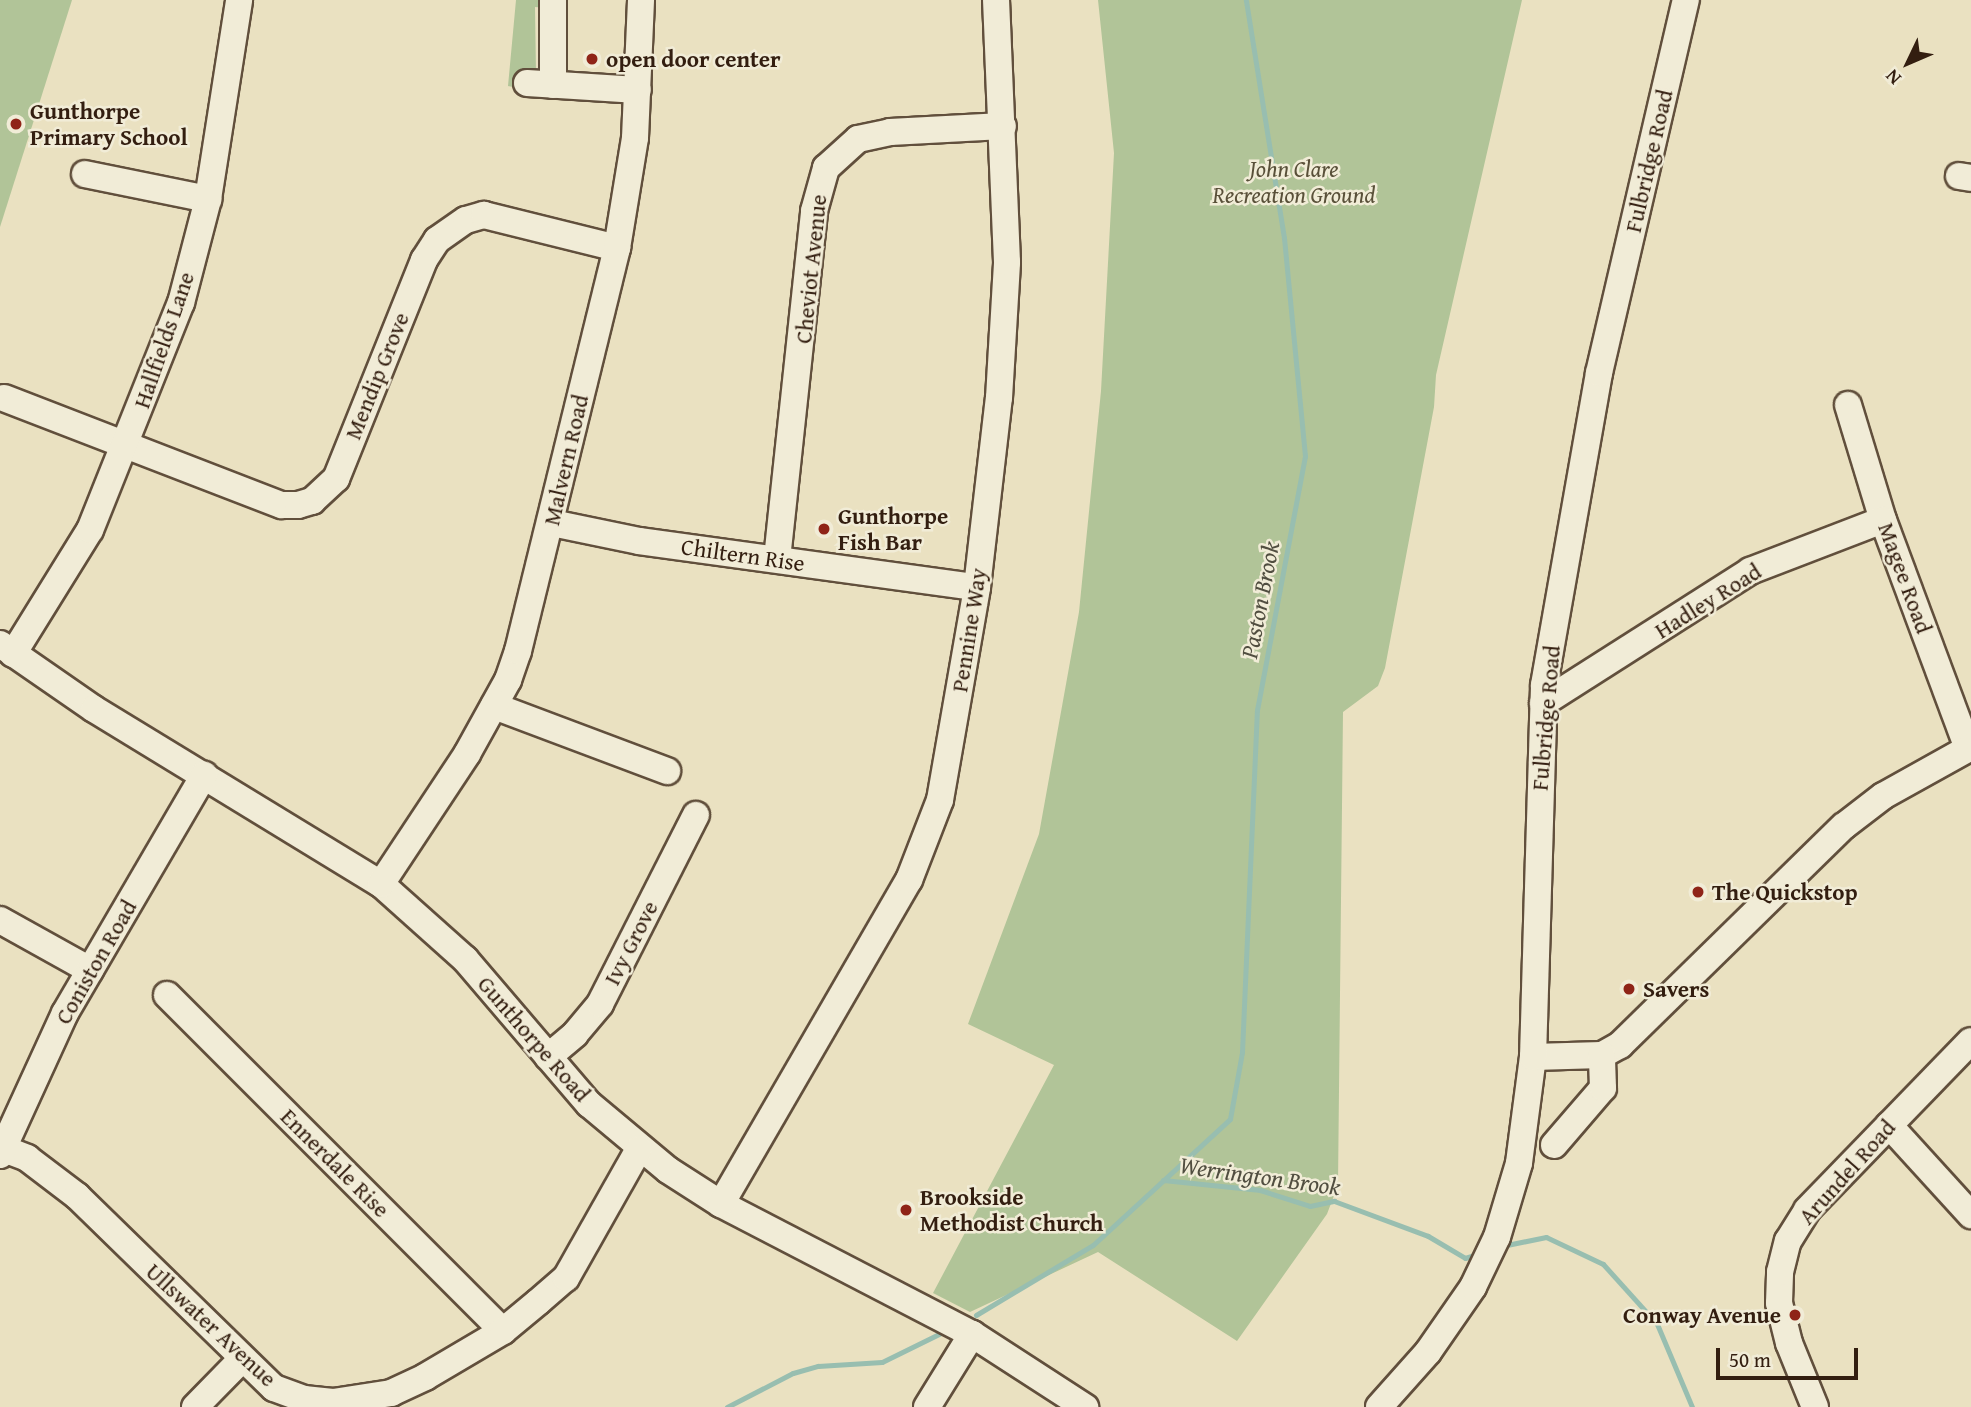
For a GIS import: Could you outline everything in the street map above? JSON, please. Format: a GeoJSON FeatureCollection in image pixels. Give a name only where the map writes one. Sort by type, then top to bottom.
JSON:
{"type":"FeatureCollection","features":[{"type":"Feature","properties":{"kind":"street","name":"Hallfields Lane"},"geometry":{"type":"LineString","coordinates":[[6,649],[90,530],[126,446],[181,303],[208,199],[239,0]]}},
{"type":"Feature","properties":{"kind":"street"},"geometry":{"type":"LineString","coordinates":[[553,0],[540,84],[638,90]]}},
{"type":"Feature","properties":{"kind":"street","name":"Malvern Road"},"geometry":{"type":"LineString","coordinates":[[381,884],[494,706],[518,651],[552,523],[617,248],[635,138],[641,0]]}},
{"type":"Feature","properties":{"kind":"street","name":"Pennine Way"},"geometry":{"type":"LineString","coordinates":[[721,1204],[909,880],[940,800],[977,587],[1000,384],[1007,262],[996,0]]}},
{"type":"Feature","properties":{"kind":"street","name":"Fulbridge Road"},"geometry":{"type":"LineString","coordinates":[[1380,1407],[1428,1352],[1482,1271],[1497,1237],[1519,1163],[1532,1057],[1543,703],[1599,373],[1686,0]]}},
{"type":"Feature","properties":{"kind":"street","name":"Cheviot Avenue"},"geometry":{"type":"LineString","coordinates":[[777,559],[814,211],[826,168],[858,139],[890,132],[1003,126]]}},
{"type":"Feature","properties":{"kind":"street"},"geometry":{"type":"LineString","coordinates":[[85,174],[208,199]]}},
{"type":"Feature","properties":{"kind":"street","name":"Mendip Grove"},"geometry":{"type":"LineString","coordinates":[[4,398],[282,505],[312,501],[336,479],[424,260],[437,240],[466,220],[484,215],[617,248]]}},
{"type":"Feature","properties":{"kind":"street","name":"Magee Road"},"geometry":{"type":"LineString","coordinates":[[1848,405],[1883,520],[1970,748]]}},
{"type":"Feature","properties":{"kind":"street","name":"Hadley Road"},"geometry":{"type":"LineString","coordinates":[[1543,703],[1750,571],[1883,520]]}},
{"type":"Feature","properties":{"kind":"street","name":"Chiltern Rise"},"geometry":{"type":"LineString","coordinates":[[552,523],[639,541],[977,587]]}},
{"type":"Feature","properties":{"kind":"street","name":"Gunthorpe Road"},"geometry":{"type":"LineString","coordinates":[[6,649],[381,884],[465,959],[589,1104],[639,1149],[721,1204],[972,1334],[1085,1407]]}},
{"type":"Feature","properties":{"kind":"street"},"geometry":{"type":"LineString","coordinates":[[494,706],[667,771]]}},
{"type":"Feature","properties":{"kind":"street"},"geometry":{"type":"LineString","coordinates":[[1532,1057],[1602,1055],[1620,1045],[1844,826],[1883,796],[1970,748]]}},
{"type":"Feature","properties":{"kind":"street","name":"Coniston Road"},"geometry":{"type":"LineString","coordinates":[[2,1152],[47,1050],[90,970],[204,775]]}},
{"type":"Feature","properties":{"kind":"street","name":"Ivy Grove"},"geometry":{"type":"LineString","coordinates":[[548,1057],[575,1034],[600,1004],[696,815]]}},
{"type":"Feature","properties":{"kind":"street"},"geometry":{"type":"LineString","coordinates":[[0,920],[90,970]]}},
{"type":"Feature","properties":{"kind":"street","name":"Ennerdale Rise"},"geometry":{"type":"LineString","coordinates":[[167,995],[503,1331]]}},
{"type":"Feature","properties":{"kind":"street","name":"Arundel Road"},"geometry":{"type":"LineString","coordinates":[[1815,1407],[1783,1319],[1781,1267],[1788,1241],[1807,1210],[1971,1041]]}},
{"type":"Feature","properties":{"kind":"street"},"geometry":{"type":"LineString","coordinates":[[1554,1145],[1603,1088],[1602,1055]]}},
{"type":"Feature","properties":{"kind":"street"},"geometry":{"type":"LineString","coordinates":[[1889,1125],[1971,1215]]}},
{"type":"Feature","properties":{"kind":"street","name":"Ullswater Avenue"},"geometry":{"type":"LineString","coordinates":[[2,1152],[27,1158],[77,1196],[274,1388],[304,1399],[333,1402],[391,1393],[503,1331],[566,1278],[639,1149]]}},
{"type":"Feature","properties":{"kind":"street"},"geometry":{"type":"LineString","coordinates":[[927,1407],[972,1334]]}},
{"type":"Feature","properties":{"kind":"street"},"geometry":{"type":"LineString","coordinates":[[195,1407],[242,1359]]}},
{"type":"Feature","properties":{"kind":"green space","name":"Gunthorpe Primary School"},"geometry":{"type":"Polygon","coordinates":[[[0,0],[72,0],[0,227],[0,0]]]}},
{"type":"Feature","properties":{"kind":"green space"},"geometry":{"type":"Polygon","coordinates":[[[516,0],[548,0],[547,8],[535,7],[536,74],[524,89],[508,86],[516,0]]]}},
{"type":"Feature","properties":{"kind":"green space","name":"John Clare Recreation Ground"},"geometry":{"type":"Polygon","coordinates":[[[1098,0],[1522,0],[1436,375],[1434,407],[1385,668],[1378,686],[1343,712],[1338,1185],[1327,1214],[1237,1341],[1098,1252],[970,1312],[933,1293],[1054,1065],[968,1024],[1039,834],[1079,612],[1101,391],[1114,153],[1098,0]]]}},
{"type":"Feature","properties":{"kind":"waterway","name":"Paston Brook"},"geometry":{"type":"LineString","coordinates":[[976,1315],[1093,1245],[1230,1119],[1242,1052],[1257,710],[1305,456],[1284,238],[1246,0]]}},
{"type":"Feature","properties":{"kind":"waterway","name":"Werrington Brook"},"geometry":{"type":"LineString","coordinates":[[1163,1180],[1260,1190],[1310,1206],[1334,1201],[1428,1236],[1465,1258],[1480,1253]]}},
{"type":"Feature","properties":{"kind":"waterway","name":"Werrington Brook"},"geometry":{"type":"LineString","coordinates":[[1502,1246],[1546,1237],[1603,1264],[1657,1324],[1692,1407]]}},
{"type":"Feature","properties":{"kind":"waterway","name":"Werrington Brook"},"geometry":{"type":"LineString","coordinates":[[727,1407],[793,1373],[818,1366],[882,1362],[939,1334]]}},
{"type":"Feature","properties":{"kind":"place","name":"open door center"},"geometry":{"type":"Point","coordinates":[592,59]}},
{"type":"Feature","properties":{"kind":"place","name":"Gunthorpe Primary School"},"geometry":{"type":"Point","coordinates":[16,124]}},
{"type":"Feature","properties":{"kind":"place","name":"Gunthorpe Fish Bar"},"geometry":{"type":"Point","coordinates":[824,529]}},
{"type":"Feature","properties":{"kind":"place","name":"The Quickstop"},"geometry":{"type":"Point","coordinates":[1698,892]}},
{"type":"Feature","properties":{"kind":"place","name":"Savers"},"geometry":{"type":"Point","coordinates":[1629,989]}},
{"type":"Feature","properties":{"kind":"place","name":"Brookside Methodist Church"},"geometry":{"type":"Point","coordinates":[906,1210]}},
{"type":"Feature","properties":{"kind":"place","name":"Conway Avenue"},"geometry":{"type":"Point","coordinates":[1795,1315]}}]}
